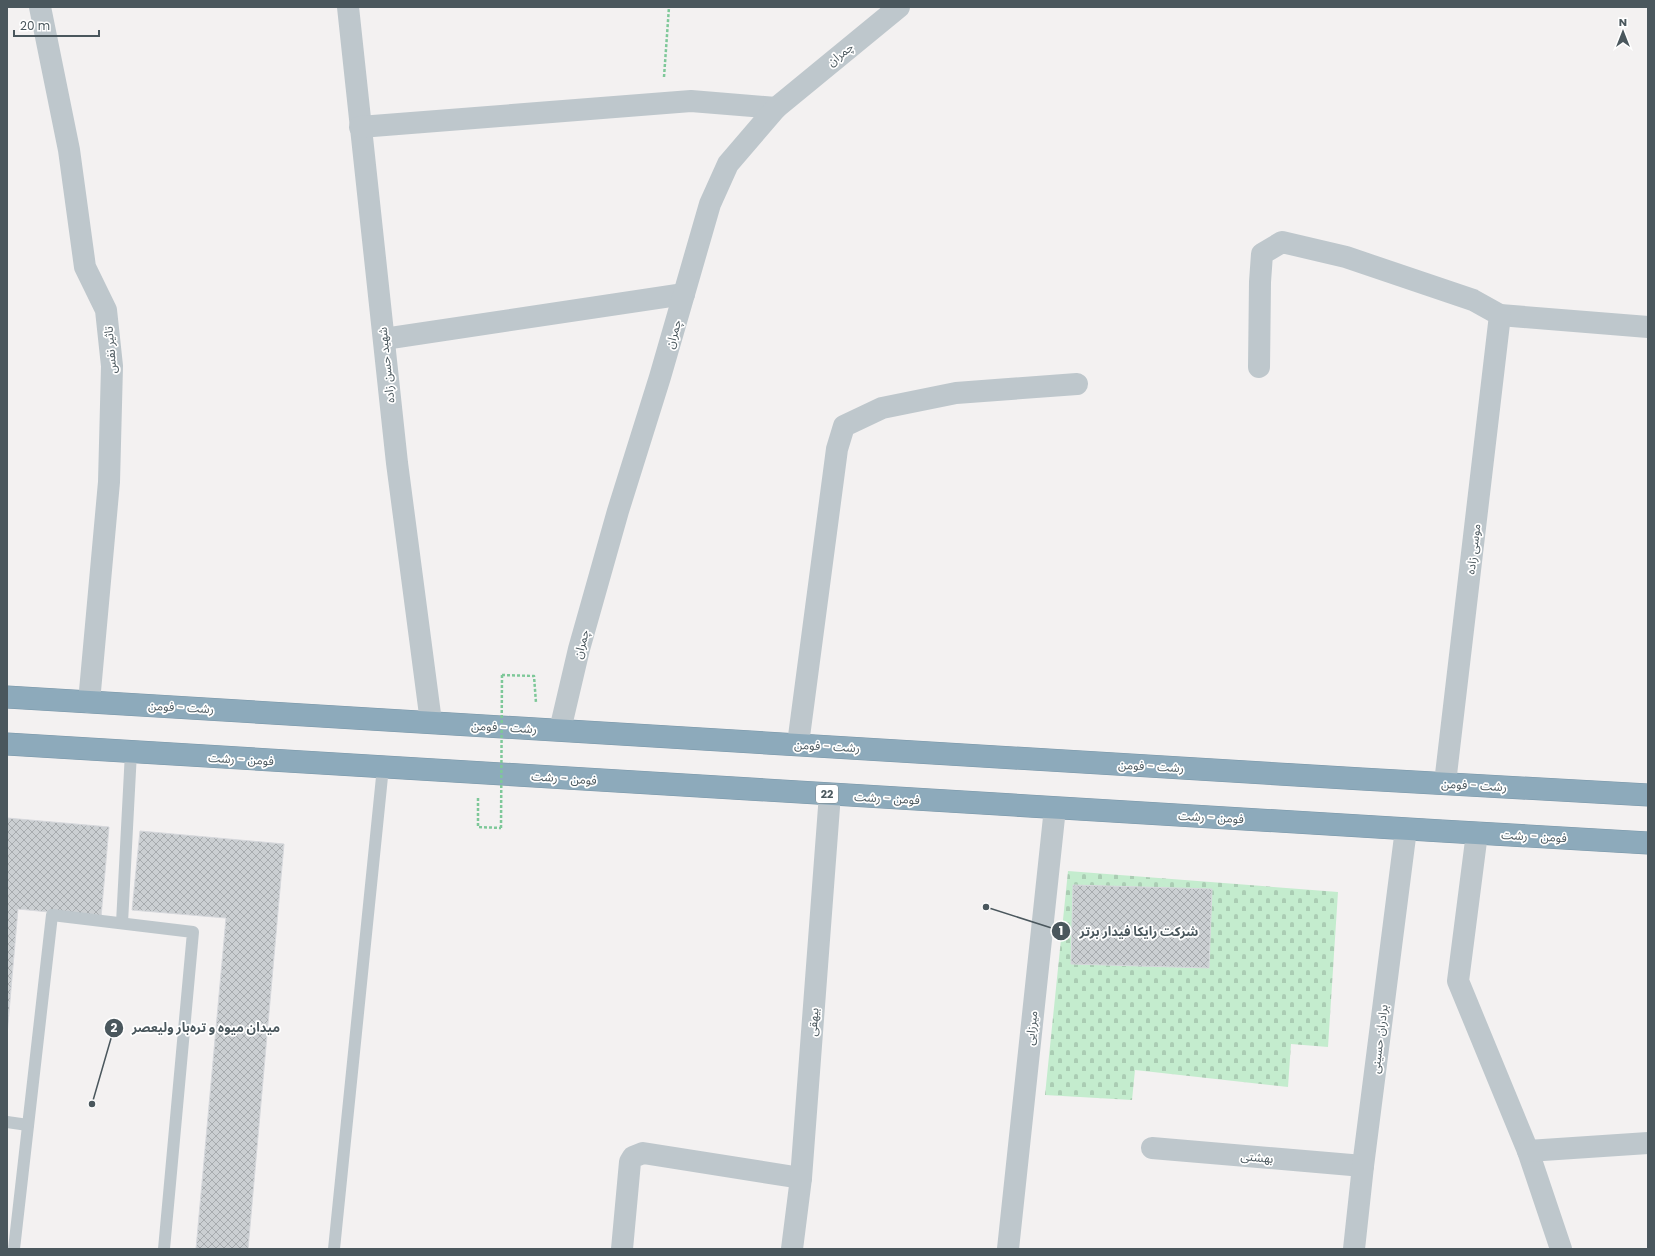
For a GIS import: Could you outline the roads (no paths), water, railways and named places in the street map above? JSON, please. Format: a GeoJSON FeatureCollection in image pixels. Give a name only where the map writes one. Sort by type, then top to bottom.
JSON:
{"type":"FeatureCollection","features":[{"type":"Feature","properties":{"kind":"highway","name":"رشت - فومن"},"geometry":{"type":"LineString","coordinates":[[7,697],[1648,795]]}},
{"type":"Feature","properties":{"kind":"highway","name":"فومن - رشت"},"geometry":{"type":"LineString","coordinates":[[7,744],[1648,843]]}},
{"type":"Feature","properties":{"kind":"street","name":"تاثیر نفس"},"geometry":{"type":"LineString","coordinates":[[40,7],[69,150],[85,267],[106,310],[112,366],[110,482],[89,702]]}},
{"type":"Feature","properties":{"kind":"street","name":"شهید حسن زاده"},"geometry":{"type":"LineString","coordinates":[[348,7],[397,463],[431,722]]}},
{"type":"Feature","properties":{"kind":"street","name":"چمران"},"geometry":{"type":"LineString","coordinates":[[560,730],[579,649],[618,511],[660,377],[710,204],[728,164],[776,108],[899,7]]}},
{"type":"Feature","properties":{"kind":"street"},"geometry":{"type":"LineString","coordinates":[[360,127],[691,101],[776,108]]}},
{"type":"Feature","properties":{"kind":"street"},"geometry":{"type":"LineString","coordinates":[[1259,367],[1260,282],[1262,254],[1282,242],[1346,257],[1473,300],[1500,315],[1648,327]]}},
{"type":"Feature","properties":{"kind":"street"},"geometry":{"type":"LineString","coordinates":[[384,339],[684,294]]}},
{"type":"Feature","properties":{"kind":"street","name":"موسی زاده"},"geometry":{"type":"LineString","coordinates":[[1445,784],[1500,315]]}},
{"type":"Feature","properties":{"kind":"street"},"geometry":{"type":"LineString","coordinates":[[798,744],[837,449],[844,426],[882,408],[956,393],[1077,384]]}},
{"type":"Feature","properties":{"kind":"street","name":"بیهقی"},"geometry":{"type":"LineString","coordinates":[[792,1249],[801,1178],[830,794]]}},
{"type":"Feature","properties":{"kind":"street","name":"میرزایی"},"geometry":{"type":"LineString","coordinates":[[1008,1249],[1054,808]]}},
{"type":"Feature","properties":{"kind":"street","name":"برادران حسینی"},"geometry":{"type":"LineString","coordinates":[[1354,1249],[1362,1166],[1406,829]]}},
{"type":"Feature","properties":{"kind":"street"},"geometry":{"type":"LineString","coordinates":[[1477,833],[1458,981],[1528,1150],[1561,1249]]}},
{"type":"Feature","properties":{"kind":"street"},"geometry":{"type":"LineString","coordinates":[[1528,1150],[1648,1143]]}},
{"type":"Feature","properties":{"kind":"street","name":"بهشتی"},"geometry":{"type":"LineString","coordinates":[[1152,1148],[1362,1166]]}},
{"type":"Feature","properties":{"kind":"street"},"geometry":{"type":"LineString","coordinates":[[622,1249],[630,1162],[633,1157],[644,1153],[801,1178]]}},
{"type":"Feature","properties":{"kind":"lane"},"geometry":{"type":"LineString","coordinates":[[122,923],[130,752]]}},
{"type":"Feature","properties":{"kind":"lane"},"geometry":{"type":"LineString","coordinates":[[334,1249],[383,767]]}},
{"type":"Feature","properties":{"kind":"lane"},"geometry":{"type":"LineString","coordinates":[[14,1249],[52,915],[193,932],[164,1249]]}},
{"type":"Feature","properties":{"kind":"lane"},"geometry":{"type":"LineString","coordinates":[[7,1122],[28,1125]]}},
{"type":"Feature","properties":{"kind":"place","name":"شرکت رایکا فیدار برتر"},"geometry":{"type":"Point","coordinates":[986,907]}},
{"type":"Feature","properties":{"kind":"place","name":"میدان میوه و تره‌بار ولیعصر"},"geometry":{"type":"Point","coordinates":[92,1104]}}]}
